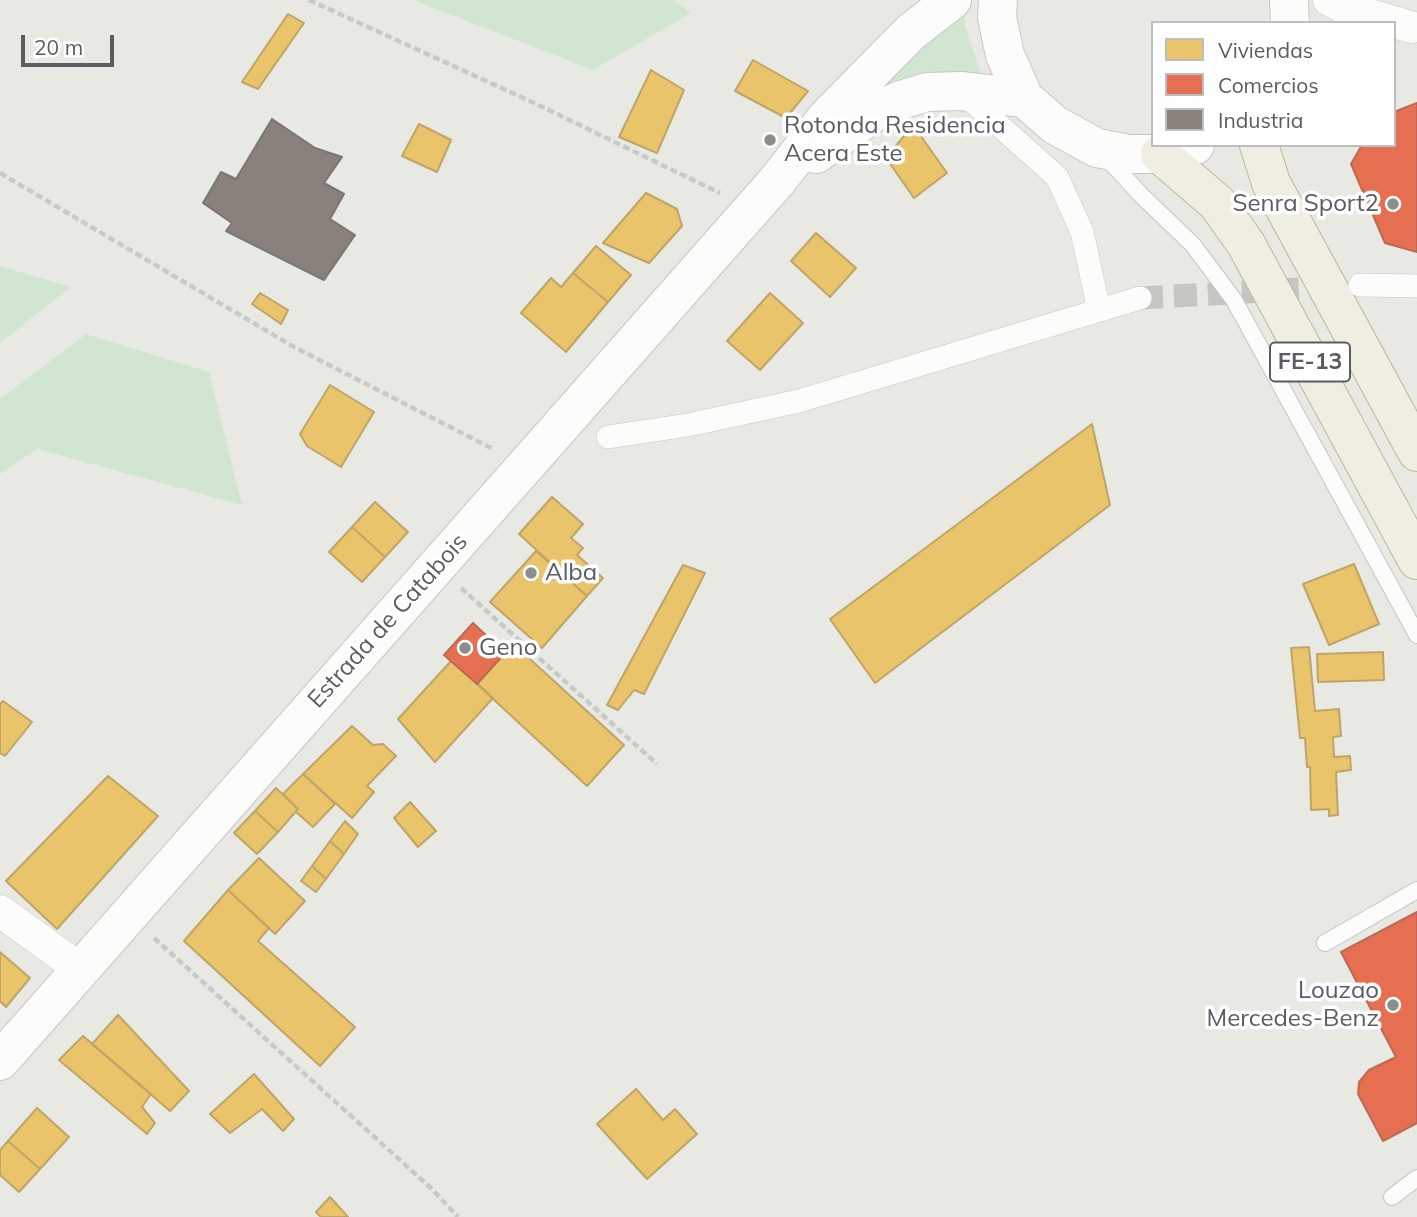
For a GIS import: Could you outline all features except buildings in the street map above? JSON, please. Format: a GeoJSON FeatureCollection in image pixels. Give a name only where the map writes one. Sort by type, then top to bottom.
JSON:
{"type":"FeatureCollection","features":[{"type":"Feature","properties":{"kind":"highway","name":"FE-13"},"geometry":{"type":"LineString","coordinates":[[1260,147],[1271,183],[1417,452]]}},
{"type":"Feature","properties":{"kind":"highway","name":"FE-13"},"geometry":{"type":"LineString","coordinates":[[1181,158],[1246,244],[1417,560]]}},
{"type":"Feature","properties":{"kind":"main road","name":"Estrada de Catabois"},"geometry":{"type":"LineString","coordinates":[[0,1060],[765,195],[828,117],[911,32],[952,0]]}},
{"type":"Feature","properties":{"kind":"main road"},"geometry":{"type":"LineString","coordinates":[[998,0],[997,17],[1005,55],[1024,98],[1055,125],[1097,148],[1129,155],[1181,158]]}},
{"type":"Feature","properties":{"kind":"main road"},"geometry":{"type":"LineString","coordinates":[[1289,0],[1290,21]]}},
{"type":"Feature","properties":{"kind":"main road","name":"Estrada de Catabois"},"geometry":{"type":"LineString","coordinates":[[765,195],[876,111],[901,100],[927,92],[961,91],[1024,98]]}},
{"type":"Feature","properties":{"kind":"street"},"geometry":{"type":"LineString","coordinates":[[1329,0],[1390,21]]}},
{"type":"Feature","properties":{"kind":"street"},"geometry":{"type":"LineString","coordinates":[[961,91],[1057,177],[1082,232],[1099,310]]}},
{"type":"Feature","properties":{"kind":"street"},"geometry":{"type":"LineString","coordinates":[[1360,285],[1417,286]]}},
{"type":"Feature","properties":{"kind":"street"},"geometry":{"type":"LineString","coordinates":[[608,437],[688,425],[799,401],[1140,298]]}},
{"type":"Feature","properties":{"kind":"street"},"geometry":{"type":"LineString","coordinates":[[0,911],[80,969]]}},
{"type":"Feature","properties":{"kind":"lane"},"geometry":{"type":"LineString","coordinates":[[1097,148],[1193,245],[1234,300],[1417,635]]}},
{"type":"Feature","properties":{"kind":"lane"},"geometry":{"type":"LineString","coordinates":[[1325,943],[1417,890]]}},
{"type":"Feature","properties":{"kind":"lane"},"geometry":{"type":"LineString","coordinates":[[1392,1197],[1417,1178]]}},
{"type":"Feature","properties":{"kind":"path"},"geometry":{"type":"LineString","coordinates":[[309,0],[530,101],[765,195]]}},
{"type":"Feature","properties":{"kind":"path"},"geometry":{"type":"LineString","coordinates":[[0,173],[294,347],[526,465]]}},
{"type":"Feature","properties":{"kind":"path"},"geometry":{"type":"LineString","coordinates":[[437,566],[657,764]]}},
{"type":"Feature","properties":{"kind":"path"},"geometry":{"type":"LineString","coordinates":[[128,914],[432,1189],[458,1217]]}},
{"type":"Feature","properties":{"kind":"green space"},"geometry":{"type":"Polygon","coordinates":[[[413,0],[674,0],[691,13],[593,70],[413,0]]]}},
{"type":"Feature","properties":{"kind":"green space"},"geometry":{"type":"Polygon","coordinates":[[[964,2],[965,26],[981,74],[961,71],[926,76],[842,122],[964,2]]]}},
{"type":"Feature","properties":{"kind":"green space"},"geometry":{"type":"Polygon","coordinates":[[[0,266],[71,287],[0,343],[0,266]]]}},
{"type":"Feature","properties":{"kind":"green space"},"geometry":{"type":"Polygon","coordinates":[[[86,334],[209,372],[242,505],[37,449],[0,474],[0,399],[86,334]]]}},
{"type":"Feature","properties":{"kind":"tunnel"},"geometry":{"type":"LineString","coordinates":[[1140,298],[1336,287]]}},
{"type":"Feature","properties":{"kind":"place","name":"Rotonda Residencia Acera Este"},"geometry":{"type":"Point","coordinates":[770,140]}},
{"type":"Feature","properties":{"kind":"place","name":"Senra Sport2"},"geometry":{"type":"Point","coordinates":[1393,204]}},
{"type":"Feature","properties":{"kind":"place","name":"Alba"},"geometry":{"type":"Point","coordinates":[531,573]}},
{"type":"Feature","properties":{"kind":"place","name":"Geno"},"geometry":{"type":"Point","coordinates":[465,648]}},
{"type":"Feature","properties":{"kind":"place","name":"Louzao Mercedes-Benz"},"geometry":{"type":"Point","coordinates":[1393,1005]}}]}
